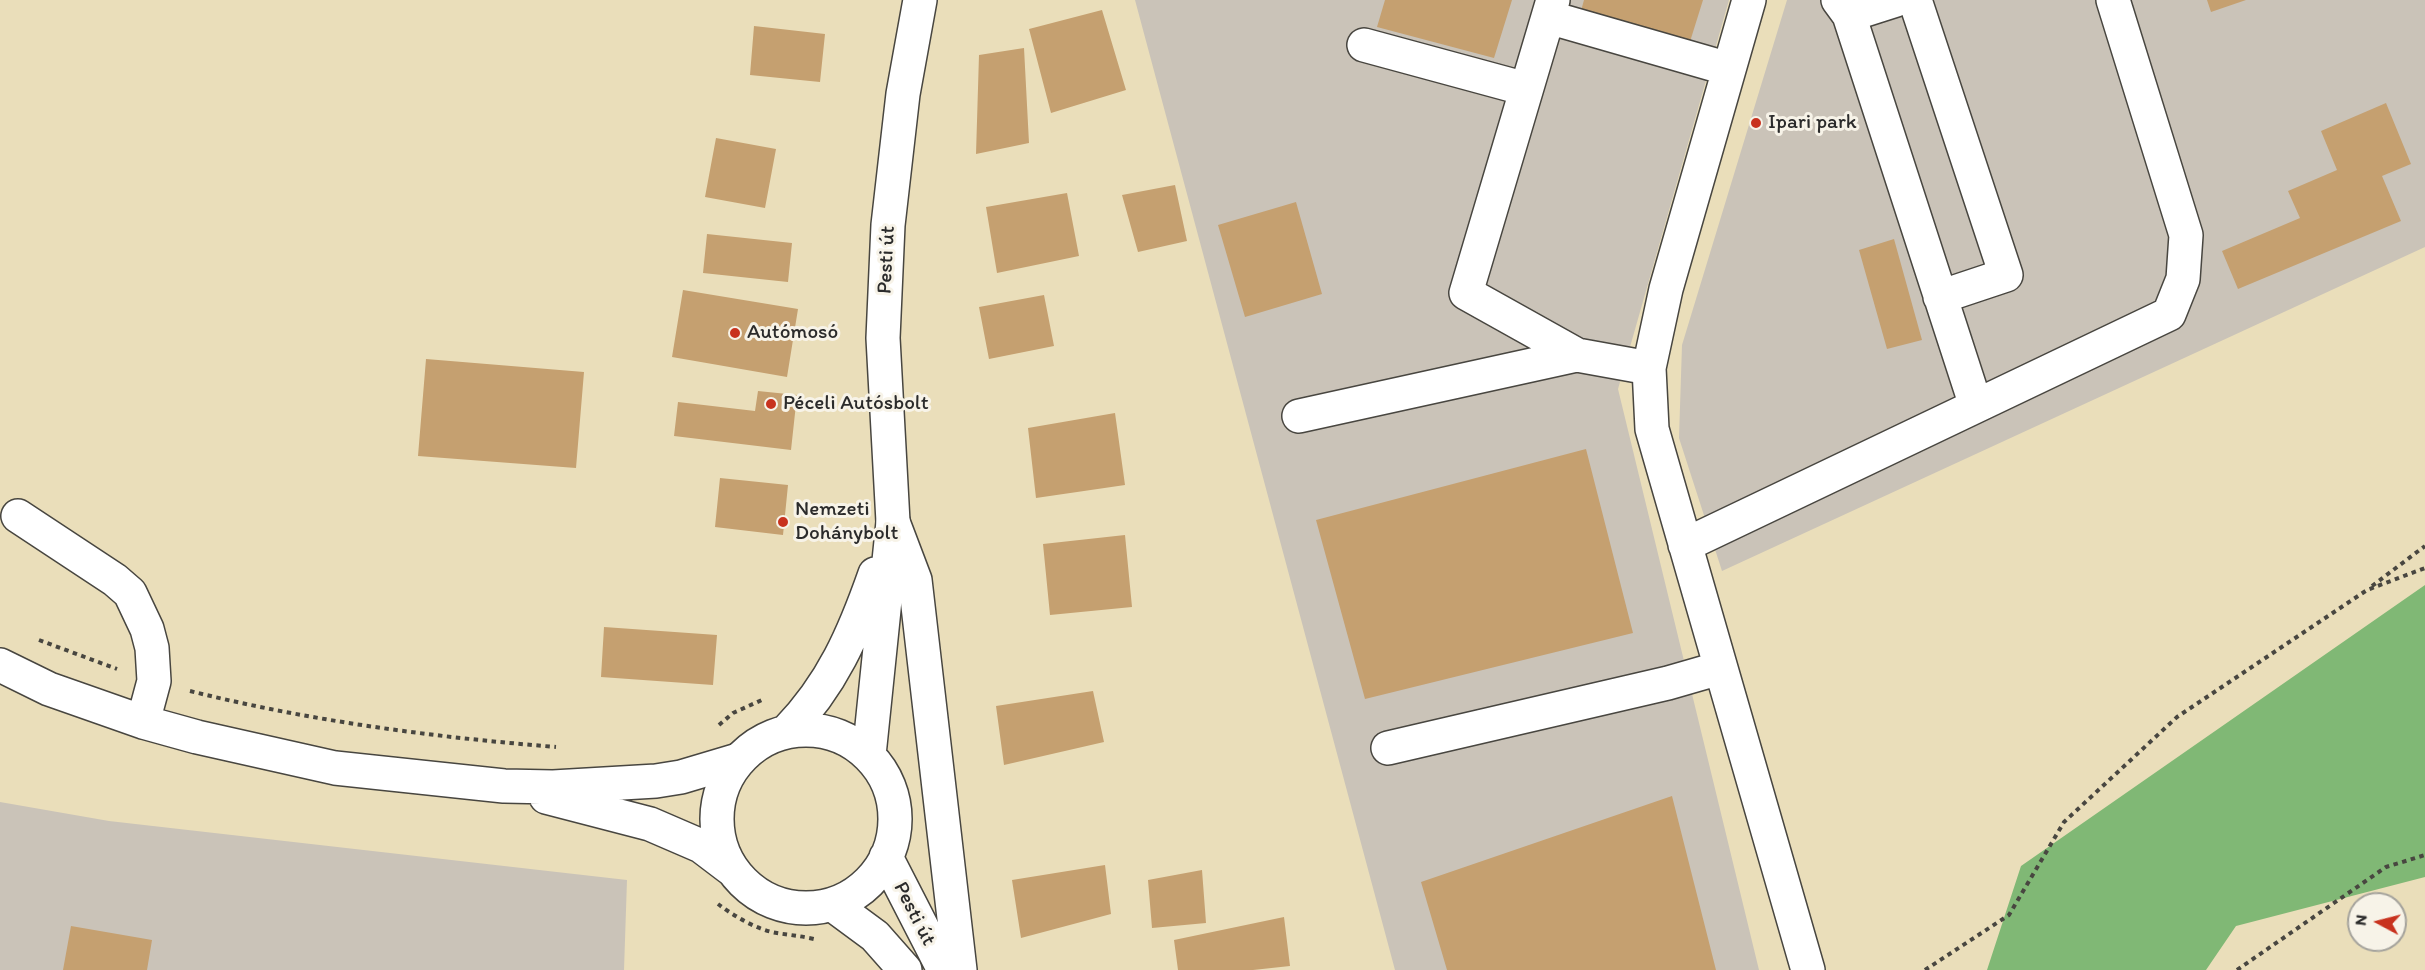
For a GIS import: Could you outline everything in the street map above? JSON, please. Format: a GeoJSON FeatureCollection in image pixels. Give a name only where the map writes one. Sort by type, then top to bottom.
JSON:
{"type":"FeatureCollection","features":[{"type":"Feature","properties":{"kind":"street","name":"Pesti út"},"geometry":{"type":"LineString","coordinates":[[869,755],[893,522],[883,338],[888,225],[903,94],[920,0]]}},
{"type":"Feature","properties":{"kind":"street"},"geometry":{"type":"LineString","coordinates":[[1749,0],[1666,289],[1649,368],[1652,429],[1808,970]]}},
{"type":"Feature","properties":{"kind":"street"},"geometry":{"type":"LineString","coordinates":[[1896,0],[1844,8],[1976,406]]}},
{"type":"Feature","properties":{"kind":"street"},"geometry":{"type":"LineString","coordinates":[[1915,0],[2006,275],[1940,297]]}},
{"type":"Feature","properties":{"kind":"street"},"geometry":{"type":"LineString","coordinates":[[1685,545],[2169,314],[2182,279],[2186,235],[2113,0]]}},
{"type":"Feature","properties":{"kind":"street"},"geometry":{"type":"LineString","coordinates":[[1649,368],[1577,355],[1466,293],[1551,9],[1729,69]]}},
{"type":"Feature","properties":{"kind":"street"},"geometry":{"type":"LineString","coordinates":[[1364,45],[1526,89]]}},
{"type":"Feature","properties":{"kind":"street"},"geometry":{"type":"LineString","coordinates":[[1299,416],[1577,355]]}},
{"type":"Feature","properties":{"kind":"street"},"geometry":{"type":"LineString","coordinates":[[18,516],[115,580],[130,593],[147,629],[152,648],[154,681],[143,722]]}},
{"type":"Feature","properties":{"kind":"street","name":"Pesti út"},"geometry":{"type":"LineString","coordinates":[[787,731],[810,708],[834,669],[858,622],[893,522]]}},
{"type":"Feature","properties":{"kind":"street"},"geometry":{"type":"LineString","coordinates":[[893,522],[915,580],[960,970]]}},
{"type":"Feature","properties":{"kind":"street"},"geometry":{"type":"LineString","coordinates":[[0,665],[49,688],[143,722],[197,737],[335,768],[504,786],[553,787],[656,781],[681,777],[738,760]]}},
{"type":"Feature","properties":{"kind":"street"},"geometry":{"type":"LineString","coordinates":[[1388,748],[1668,683],[1720,668]]}},
{"type":"Feature","properties":{"kind":"street"},"geometry":{"type":"LineString","coordinates":[[504,786],[650,824],[700,846],[730,868],[750,890],[776,904],[804,909],[833,905],[858,892],[880,870],[893,842],[896,810],[887,781],[869,755],[844,737],[816,729],[787,731],[760,741],[738,760],[723,785],[716,813],[719,842],[730,868]]}},
{"type":"Feature","properties":{"kind":"street","name":"Pesti út"},"geometry":{"type":"LineString","coordinates":[[886,857],[944,970]]}},
{"type":"Feature","properties":{"kind":"street","name":"Pesti út"},"geometry":{"type":"LineString","coordinates":[[833,905],[876,936],[905,970]]}},
{"type":"Feature","properties":{"kind":"path"},"geometry":{"type":"LineString","coordinates":[[1925,970],[2008,915],[2064,822],[2177,717],[2367,590],[2425,546]]}},
{"type":"Feature","properties":{"kind":"path"},"geometry":{"type":"LineString","coordinates":[[2367,590],[2425,568]]}},
{"type":"Feature","properties":{"kind":"path"},"geometry":{"type":"LineString","coordinates":[[34,638],[154,681],[264,710],[431,735],[507,743]]}},
{"type":"Feature","properties":{"kind":"path"},"geometry":{"type":"LineString","coordinates":[[2237,970],[2386,867],[2425,855]]}},
{"type":"Feature","properties":{"kind":"path"},"geometry":{"type":"LineString","coordinates":[[716,903],[755,926],[775,933],[798,935],[821,941]]}},
{"type":"Feature","properties":{"kind":"shaded area"},"geometry":{"type":"Polygon","coordinates":[[[1135,0],[1729,0],[1618,389],[1759,970],[1395,970],[1135,0]]]}},
{"type":"Feature","properties":{"kind":"shaded area"},"geometry":{"type":"Polygon","coordinates":[[[1787,0],[2425,0],[2425,247],[1722,571],[1679,438],[1682,345],[1787,0]]]}},
{"type":"Feature","properties":{"kind":"shaded area"},"geometry":{"type":"Polygon","coordinates":[[[0,802],[109,821],[627,880],[624,970],[0,970],[0,802]]]}},
{"type":"Feature","properties":{"kind":"green space"},"geometry":{"type":"Polygon","coordinates":[[[2425,585],[2425,877],[2367,892],[2347,892],[2347,897],[2236,926],[2206,970],[1987,970],[2021,866],[2425,585]]]}},
{"type":"Feature","properties":{"kind":"building"},"geometry":{"type":"Polygon","coordinates":[[[1385,0],[1512,0],[1494,58],[1377,27],[1385,0]]]}},
{"type":"Feature","properties":{"kind":"building"},"geometry":{"type":"Polygon","coordinates":[[[1584,0],[1703,0],[1688,48],[1579,18],[1584,0]]]}},
{"type":"Feature","properties":{"kind":"building"},"geometry":{"type":"Polygon","coordinates":[[[2207,0],[2246,0],[2211,12],[2207,0]]]}},
{"type":"Feature","properties":{"kind":"building"},"geometry":{"type":"Polygon","coordinates":[[[1102,10],[1126,90],[1051,113],[1029,29],[1102,10]]]}},
{"type":"Feature","properties":{"kind":"building"},"geometry":{"type":"Polygon","coordinates":[[[754,26],[825,34],[820,82],[750,75],[754,26]]]}},
{"type":"Feature","properties":{"kind":"building"},"geometry":{"type":"Polygon","coordinates":[[[1024,48],[1029,143],[976,154],[979,55],[1024,48]]]}},
{"type":"Feature","properties":{"kind":"building"},"geometry":{"type":"Polygon","coordinates":[[[2386,103],[2411,164],[2382,176],[2401,221],[2238,289],[2222,251],[2300,218],[2288,191],[2337,170],[2321,131],[2386,103]]]}},
{"type":"Feature","properties":{"kind":"building"},"geometry":{"type":"Polygon","coordinates":[[[716,138],[776,149],[765,208],[705,197],[716,138]]]}},
{"type":"Feature","properties":{"kind":"building"},"geometry":{"type":"Polygon","coordinates":[[[1175,185],[1187,241],[1138,252],[1122,195],[1175,185]]]}},
{"type":"Feature","properties":{"kind":"building"},"geometry":{"type":"Polygon","coordinates":[[[1067,193],[1079,256],[997,273],[986,207],[1067,193]]]}},
{"type":"Feature","properties":{"kind":"building"},"geometry":{"type":"Polygon","coordinates":[[[1296,202],[1322,294],[1245,317],[1218,225],[1296,202]]]}},
{"type":"Feature","properties":{"kind":"building"},"geometry":{"type":"Polygon","coordinates":[[[707,234],[792,243],[788,282],[703,273],[707,234]]]}},
{"type":"Feature","properties":{"kind":"building"},"geometry":{"type":"Polygon","coordinates":[[[1894,239],[1922,340],[1887,349],[1859,250],[1894,239]]]}},
{"type":"Feature","properties":{"kind":"building","name":"Autómosó"},"geometry":{"type":"Polygon","coordinates":[[[683,290],[798,309],[787,377],[672,357],[683,290]]]}},
{"type":"Feature","properties":{"kind":"building"},"geometry":{"type":"Polygon","coordinates":[[[1044,295],[1054,346],[989,359],[979,307],[1044,295]]]}},
{"type":"Feature","properties":{"kind":"building"},"geometry":{"type":"Polygon","coordinates":[[[426,359],[584,372],[576,468],[418,456],[426,359]]]}},
{"type":"Feature","properties":{"kind":"building"},"geometry":{"type":"Polygon","coordinates":[[[758,391],[797,395],[791,450],[674,436],[678,402],[755,411],[758,391]]]}},
{"type":"Feature","properties":{"kind":"building"},"geometry":{"type":"Polygon","coordinates":[[[1115,413],[1125,485],[1036,498],[1028,428],[1115,413]]]}},
{"type":"Feature","properties":{"kind":"building"},"geometry":{"type":"Polygon","coordinates":[[[1586,449],[1633,633],[1365,699],[1316,520],[1586,449]]]}},
{"type":"Feature","properties":{"kind":"building"},"geometry":{"type":"Polygon","coordinates":[[[720,478],[788,485],[783,535],[715,527],[720,478]]]}},
{"type":"Feature","properties":{"kind":"building"},"geometry":{"type":"Polygon","coordinates":[[[1125,535],[1132,607],[1050,615],[1043,544],[1125,535]]]}},
{"type":"Feature","properties":{"kind":"building"},"geometry":{"type":"Polygon","coordinates":[[[604,627],[717,635],[713,685],[601,677],[604,627]]]}},
{"type":"Feature","properties":{"kind":"building"},"geometry":{"type":"Polygon","coordinates":[[[1093,691],[1104,742],[1004,765],[996,706],[1093,691]]]}},
{"type":"Feature","properties":{"kind":"building"},"geometry":{"type":"Polygon","coordinates":[[[1672,796],[1716,970],[1447,970],[1421,882],[1672,796]]]}},
{"type":"Feature","properties":{"kind":"building"},"geometry":{"type":"Polygon","coordinates":[[[1105,865],[1111,914],[1021,938],[1012,880],[1105,865]]]}},
{"type":"Feature","properties":{"kind":"building"},"geometry":{"type":"Polygon","coordinates":[[[1202,870],[1206,923],[1152,928],[1148,880],[1202,870]]]}},
{"type":"Feature","properties":{"kind":"building"},"geometry":{"type":"Polygon","coordinates":[[[1284,917],[1290,966],[1253,970],[1178,970],[1174,940],[1284,917]]]}},
{"type":"Feature","properties":{"kind":"building"},"geometry":{"type":"Polygon","coordinates":[[[71,926],[152,940],[147,970],[63,970],[71,926]]]}},
{"type":"Feature","properties":{"kind":"place","name":"Ipari park"},"geometry":{"type":"Point","coordinates":[1756,123]}},
{"type":"Feature","properties":{"kind":"place","name":"Autómosó"},"geometry":{"type":"Point","coordinates":[735,333]}},
{"type":"Feature","properties":{"kind":"place","name":"Péceli Autósbolt"},"geometry":{"type":"Point","coordinates":[771,404]}},
{"type":"Feature","properties":{"kind":"place","name":"Nemzeti Dohánybolt"},"geometry":{"type":"Point","coordinates":[783,522]}}]}
